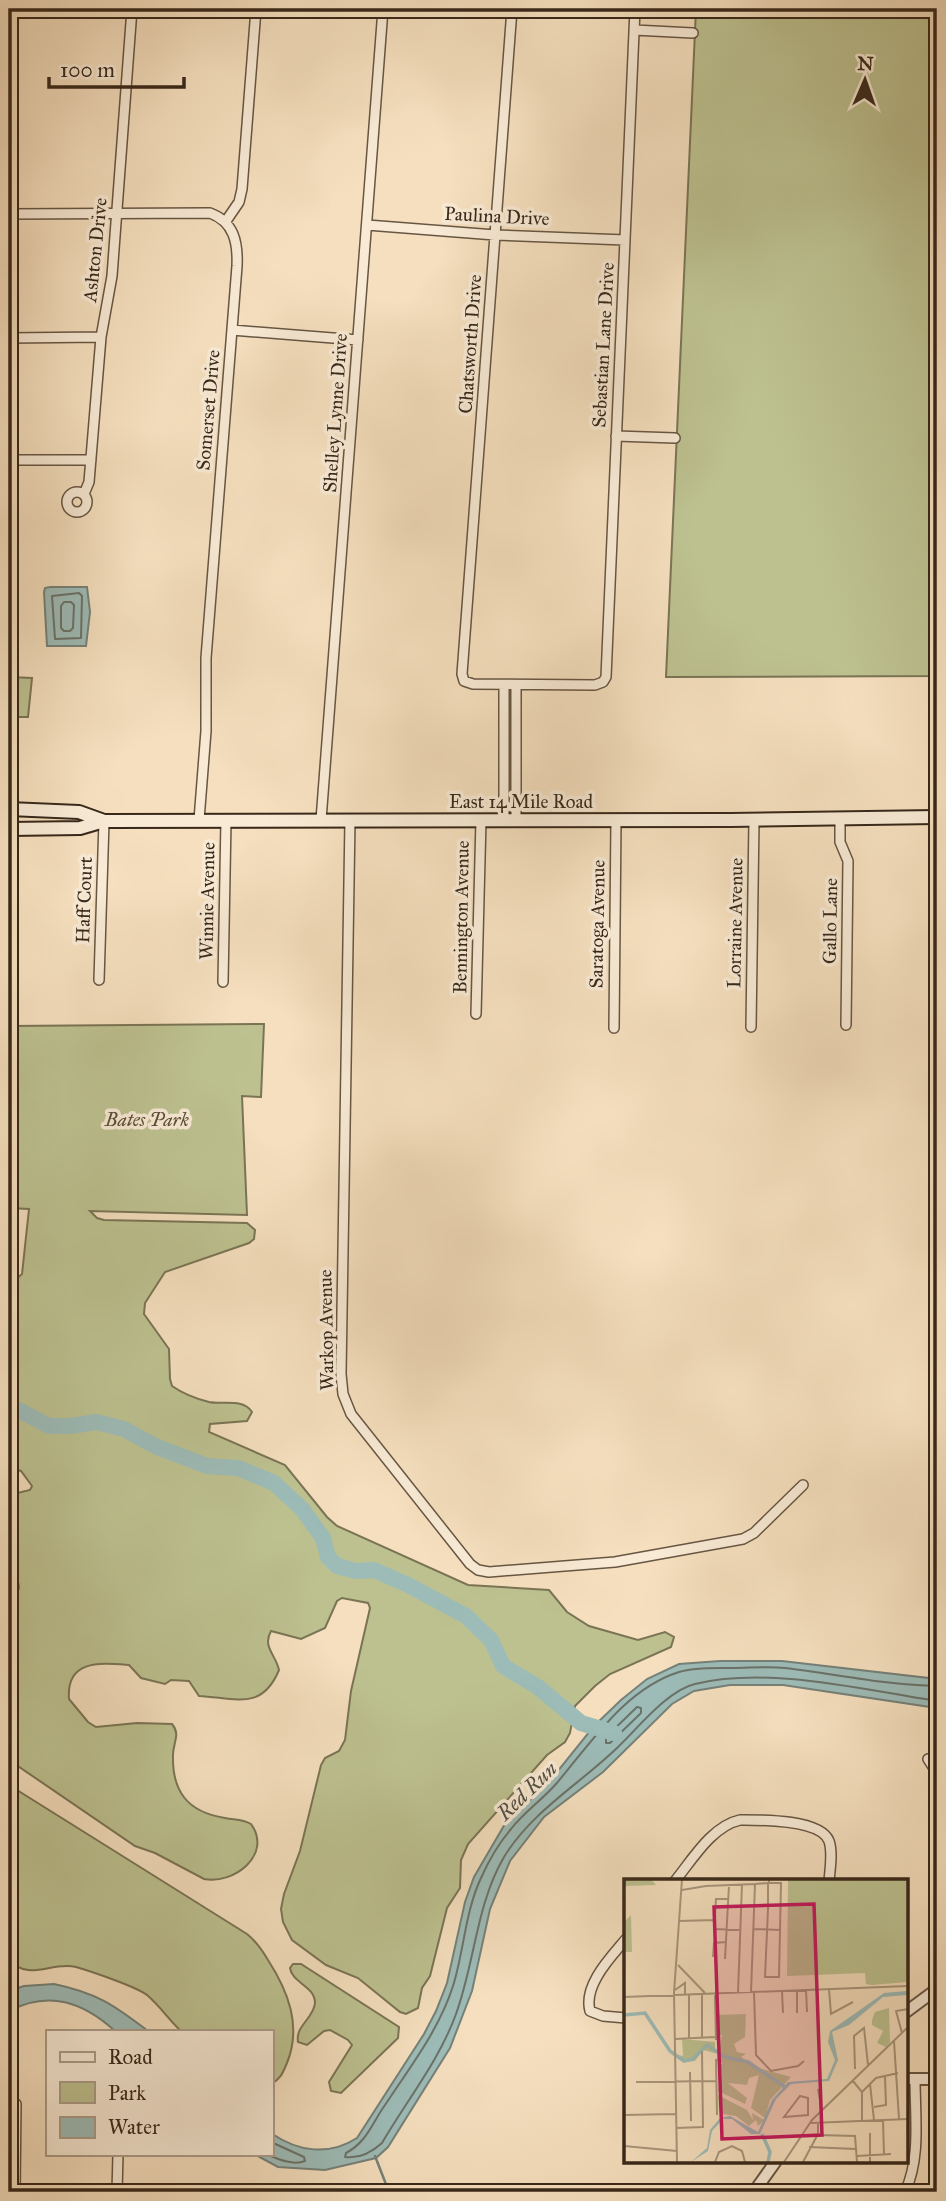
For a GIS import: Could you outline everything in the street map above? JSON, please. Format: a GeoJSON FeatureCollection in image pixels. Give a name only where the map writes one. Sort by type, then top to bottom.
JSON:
{"type":"FeatureCollection","features":[{"type":"Feature","properties":{"kind":"main road","name":"East 14 Mile Road"},"geometry":{"type":"LineString","coordinates":[[9,810],[79,812],[104,821]]}},
{"type":"Feature","properties":{"kind":"main road","name":"East 14 Mile Road"},"geometry":{"type":"LineString","coordinates":[[9,829],[80,828],[104,821],[754,820],[937,817]]}},
{"type":"Feature","properties":{"kind":"street","name":"Ashton Drive"},"geometry":{"type":"LineString","coordinates":[[84,494],[89,482],[101,337],[112,276],[132,9]]}},
{"type":"Feature","properties":{"kind":"street"},"geometry":{"type":"LineString","coordinates":[[9,214],[200,212],[226,221],[239,202],[242,189],[256,9]]}},
{"type":"Feature","properties":{"kind":"street","name":"Shelley Lynne Drive"},"geometry":{"type":"LineString","coordinates":[[321,820],[383,9]]}},
{"type":"Feature","properties":{"kind":"street","name":"Chatsworth Drive"},"geometry":{"type":"LineString","coordinates":[[504,685],[472,684],[464,681],[462,674],[512,9]]}},
{"type":"Feature","properties":{"kind":"street","name":"Sebastian Lane Drive"},"geometry":{"type":"LineString","coordinates":[[516,685],[595,685],[603,682],[606,674],[635,9]]}},
{"type":"Feature","properties":{"kind":"street"},"geometry":{"type":"LineString","coordinates":[[634,30],[694,33]]}},
{"type":"Feature","properties":{"kind":"street","name":"Somerset Drive"},"geometry":{"type":"LineString","coordinates":[[200,820],[206,731],[206,657],[237,247],[226,221]]}},
{"type":"Feature","properties":{"kind":"street","name":"Paulina Drive"},"geometry":{"type":"LineString","coordinates":[[367,225],[495,235],[625,240]]}},
{"type":"Feature","properties":{"kind":"street"},"geometry":{"type":"LineString","coordinates":[[232,330],[358,340]]}},
{"type":"Feature","properties":{"kind":"street"},"geometry":{"type":"LineString","coordinates":[[9,338],[101,337]]}},
{"type":"Feature","properties":{"kind":"street"},"geometry":{"type":"LineString","coordinates":[[616,436],[675,438]]}},
{"type":"Feature","properties":{"kind":"street"},"geometry":{"type":"LineString","coordinates":[[9,460],[91,460]]}},
{"type":"Feature","properties":{"kind":"street"},"geometry":{"type":"LineString","coordinates":[[504,685],[516,685],[510,820],[504,685]]}},
{"type":"Feature","properties":{"kind":"street","name":"Gallo Lane"},"geometry":{"type":"LineString","coordinates":[[840,818],[840,842],[848,861],[846,1025]]}},
{"type":"Feature","properties":{"kind":"street","name":"Winnie Avenue"},"geometry":{"type":"LineString","coordinates":[[223,982],[226,820]]}},
{"type":"Feature","properties":{"kind":"street","name":"Warkop Avenue"},"geometry":{"type":"LineString","coordinates":[[350,820],[341,1374],[343,1394],[351,1414],[470,1564],[478,1570],[489,1572],[615,1562],[743,1539],[754,1533],[803,1485]]}},
{"type":"Feature","properties":{"kind":"street","name":"Bennington Avenue"},"geometry":{"type":"LineString","coordinates":[[476,1014],[481,820]]}},
{"type":"Feature","properties":{"kind":"street","name":"Saratoga Avenue"},"geometry":{"type":"LineString","coordinates":[[614,1028],[616,820]]}},
{"type":"Feature","properties":{"kind":"street","name":"Lorraine Avenue"},"geometry":{"type":"LineString","coordinates":[[751,1027],[754,820]]}},
{"type":"Feature","properties":{"kind":"street","name":"Haff Court"},"geometry":{"type":"LineString","coordinates":[[99,980],[104,821]]}},
{"type":"Feature","properties":{"kind":"street"},"geometry":{"type":"LineString","coordinates":[[928,1759],[937,1773]]}},
{"type":"Feature","properties":{"kind":"street"},"geometry":{"type":"LineString","coordinates":[[677,1879],[711,1838],[732,1821],[747,1820],[813,1826],[822,1832],[830,1846],[829,1879]]}},
{"type":"Feature","properties":{"kind":"street"},"geometry":{"type":"LineString","coordinates":[[937,1851],[937,1950]]}},
{"type":"Feature","properties":{"kind":"street"},"geometry":{"type":"LineString","coordinates":[[624,1942],[600,1972],[589,1998],[590,2011],[603,2016],[624,2018]]}},
{"type":"Feature","properties":{"kind":"street"},"geometry":{"type":"LineString","coordinates":[[908,2011],[937,1989]]}},
{"type":"Feature","properties":{"kind":"street"},"geometry":{"type":"LineString","coordinates":[[905,2192],[914,2167],[915,2152],[910,2079],[937,2078]]}},
{"type":"Feature","properties":{"kind":"street"},"geometry":{"type":"LineString","coordinates":[[15,2192],[16,2105]]}},
{"type":"Feature","properties":{"kind":"street"},"geometry":{"type":"LineString","coordinates":[[117,2192],[118,2156]]}},
{"type":"Feature","properties":{"kind":"street"},"geometry":{"type":"LineString","coordinates":[[754,2192],[775,2162]]}},
{"type":"Feature","properties":{"kind":"green space"},"geometry":{"type":"Polygon","coordinates":[[[696,9],[937,9],[937,676],[666,677],[696,9]]]}},
{"type":"Feature","properties":{"kind":"green space"},"geometry":{"type":"Polygon","coordinates":[[[9,677],[32,678],[28,717],[9,715],[9,677]]]}},
{"type":"Feature","properties":{"kind":"green space","name":"Bates Park"},"geometry":{"type":"Polygon","coordinates":[[[264,1024],[261,1097],[242,1096],[247,1215],[90,1211],[97,1218],[104,1220],[247,1223],[255,1230],[254,1239],[249,1243],[165,1272],[145,1303],[144,1314],[169,1349],[172,1386],[204,1401],[238,1403],[248,1408],[252,1412],[247,1421],[210,1424],[209,1432],[285,1465],[337,1526],[468,1585],[549,1590],[567,1612],[589,1626],[638,1640],[665,1632],[674,1637],[671,1647],[610,1674],[575,1706],[570,1733],[565,1742],[547,1755],[468,1844],[461,1860],[460,1888],[447,1908],[430,1976],[422,1988],[418,2008],[406,2014],[358,1978],[326,1965],[292,1940],[283,1922],[281,1909],[300,1851],[321,1765],[325,1758],[339,1751],[345,1740],[351,1691],[370,1608],[368,1603],[342,1598],[337,1601],[325,1628],[301,1639],[271,1631],[268,1642],[279,1670],[265,1692],[256,1697],[236,1699],[199,1696],[189,1681],[171,1680],[165,1684],[141,1678],[129,1665],[87,1666],[73,1677],[69,1699],[88,1722],[96,1727],[137,1723],[172,1724],[176,1735],[173,1768],[184,1798],[201,1811],[251,1824],[257,1835],[254,1856],[238,1872],[227,1877],[204,1879],[155,1853],[135,1846],[9,1760],[9,1671],[12,1662],[9,1654],[9,1605],[19,1584],[9,1573],[9,1495],[30,1490],[32,1486],[21,1471],[9,1468],[9,1281],[22,1274],[29,1209],[9,1208],[9,1026],[264,1024]]]}},
{"type":"Feature","properties":{"kind":"green space"},"geometry":{"type":"Polygon","coordinates":[[[9,1785],[247,1934],[256,1943],[282,1984],[291,2009],[293,2036],[284,2069],[273,2083],[273,2030],[180,2030],[147,1995],[124,1984],[76,1967],[25,1970],[9,1960],[9,1785]]]}},
{"type":"Feature","properties":{"kind":"green space"},"geometry":{"type":"Polygon","coordinates":[[[293,1964],[301,1964],[399,2027],[398,2038],[341,2093],[331,2091],[329,2082],[352,2045],[330,2030],[324,2031],[307,2045],[298,2042],[299,2031],[312,2013],[315,2003],[311,1992],[292,1973],[290,1968],[293,1964]]]}},
{"type":"Feature","properties":{"kind":"water"},"geometry":{"type":"Polygon","coordinates":[[[87,587],[90,612],[86,646],[47,646],[44,592],[45,588],[87,587]]]}},
{"type":"Feature","properties":{"kind":"water","name":"Red Run"},"geometry":{"type":"Polygon","coordinates":[[[782,1661],[937,1679],[937,1708],[783,1685],[730,1685],[694,1691],[672,1704],[603,1772],[544,1817],[510,1861],[490,1909],[472,1991],[450,2048],[388,2147],[376,2158],[325,2170],[278,2167],[258,2156],[273,2156],[273,2134],[303,2148],[314,2149],[336,2147],[357,2138],[436,2011],[447,1983],[465,1902],[474,1877],[505,1824],[549,1782],[594,1726],[621,1700],[647,1679],[679,1664],[782,1661]]]}},
{"type":"Feature","properties":{"kind":"water"},"geometry":{"type":"Polygon","coordinates":[[[54,1984],[82,1991],[104,2001],[147,2030],[114,2030],[78,2006],[52,2000],[38,2001],[9,2011],[9,1991],[24,1986],[54,1984]]]}},
{"type":"Feature","properties":{"kind":"waterway"},"geometry":{"type":"LineString","coordinates":[[9,1405],[49,1426],[96,1422],[124,1429],[155,1446],[207,1466],[238,1468],[274,1483],[302,1509],[323,1538],[328,1557],[337,1566],[356,1571],[374,1570],[466,1616],[491,1640],[503,1666],[538,1687],[581,1723],[614,1733]]}},
{"type":"Feature","properties":{"kind":"waterway"},"geometry":{"type":"LineString","coordinates":[[375,2156],[389,2192]]}}]}
